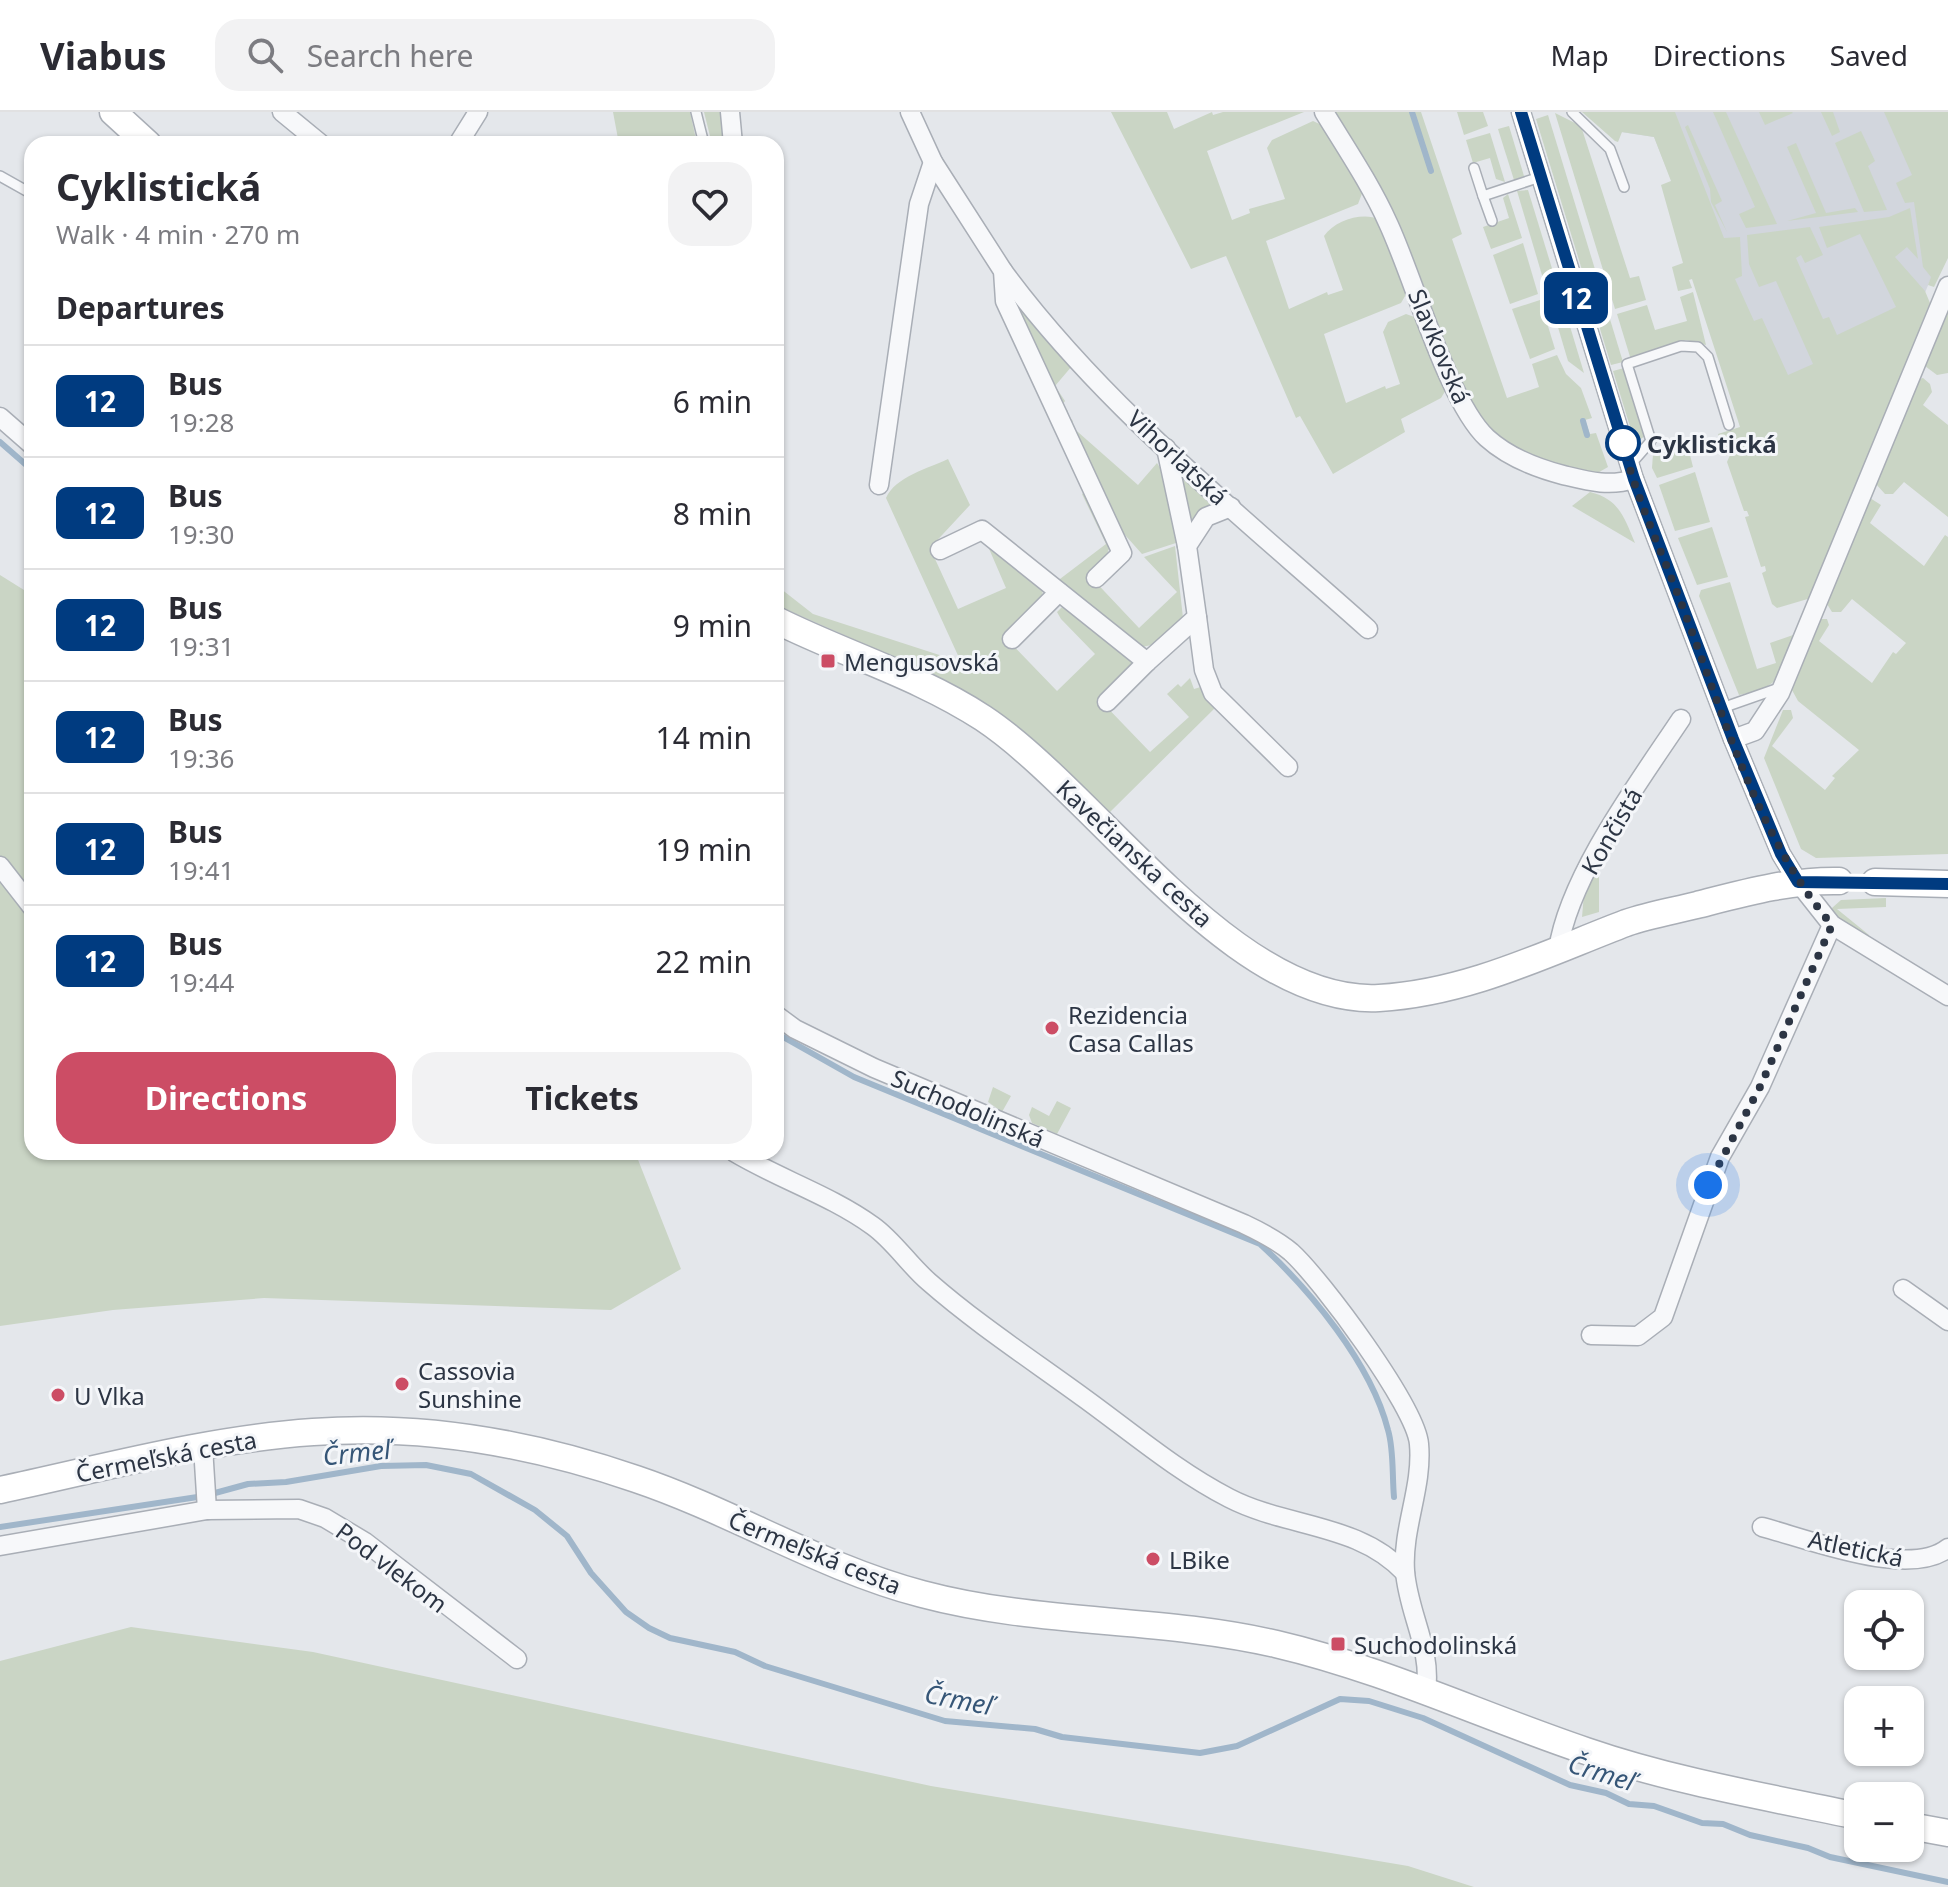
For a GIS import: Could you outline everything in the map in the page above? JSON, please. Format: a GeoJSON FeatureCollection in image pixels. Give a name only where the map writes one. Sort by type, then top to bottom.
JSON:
{"type":"FeatureCollection","features":[{"type":"Feature","properties":{"kind":"main road"},"geometry":{"type":"LineString","coordinates":[[113,112],[139,136]]}},
{"type":"Feature","properties":{"kind":"main road","name":"Kavečianska cesta"},"geometry":{"type":"LineString","coordinates":[[784,624],[909,679],[983,718],[1019,744],[1120,845],[1208,922],[1253,955],[1305,984],[1354,997],[1411,994],[1474,982],[1631,922],[1798,882],[1839,881]]}},
{"type":"Feature","properties":{"kind":"main road"},"geometry":{"type":"LineString","coordinates":[[1875,882],[1948,884]]}},
{"type":"Feature","properties":{"kind":"main road","name":"Čermeľská cesta"},"geometry":{"type":"LineString","coordinates":[[0,1490],[203,1447],[280,1435],[334,1431],[413,1432],[502,1445],[641,1480],[810,1556],[896,1587],[979,1607],[1221,1632],[1356,1666],[1591,1753],[1844,1813]]}},
{"type":"Feature","properties":{"kind":"main road"},"geometry":{"type":"LineString","coordinates":[[1924,1829],[1948,1833]]}},
{"type":"Feature","properties":{"kind":"street"},"geometry":{"type":"LineString","coordinates":[[282,112],[311,136]]}},
{"type":"Feature","properties":{"kind":"street"},"geometry":{"type":"LineString","coordinates":[[463,136],[478,112]]}},
{"type":"Feature","properties":{"kind":"street"},"geometry":{"type":"LineString","coordinates":[[730,112],[732,136]]}},
{"type":"Feature","properties":{"kind":"street","name":"Vihorlatská"},"geometry":{"type":"LineString","coordinates":[[910,112],[933,162],[1003,271],[1098,381],[1166,448],[1368,629]]}},
{"type":"Feature","properties":{"kind":"street","name":"Slavkovská"},"geometry":{"type":"LineString","coordinates":[[1324,112],[1387,221],[1458,395],[1485,436],[1524,462],[1597,483],[1617,484],[1632,472]]}},
{"type":"Feature","properties":{"kind":"street"},"geometry":{"type":"LineString","coordinates":[[1527,114],[1540,177],[1632,472],[1733,739],[1781,854],[1798,882],[1832,925],[1948,996]]}},
{"type":"Feature","properties":{"kind":"street"},"geometry":{"type":"LineString","coordinates":[[879,485],[919,204],[933,162]]}},
{"type":"Feature","properties":{"kind":"street","name":"Vihorlatská"},"geometry":{"type":"LineString","coordinates":[[1003,271],[1005,301],[1122,553],[1096,578]]}},
{"type":"Feature","properties":{"kind":"street"},"geometry":{"type":"LineString","coordinates":[[1733,739],[1760,726],[1783,687],[1948,286]]}},
{"type":"Feature","properties":{"kind":"street"},"geometry":{"type":"LineString","coordinates":[[0,417],[24,438]]}},
{"type":"Feature","properties":{"kind":"street"},"geometry":{"type":"LineString","coordinates":[[1166,448],[1187,546],[1204,670],[1213,693],[1288,767]]}},
{"type":"Feature","properties":{"kind":"street"},"geometry":{"type":"LineString","coordinates":[[1187,546],[1201,521],[1231,507]]}},
{"type":"Feature","properties":{"kind":"street"},"geometry":{"type":"LineString","coordinates":[[940,550],[982,530],[1147,662]]}},
{"type":"Feature","properties":{"kind":"street"},"geometry":{"type":"LineString","coordinates":[[1012,639],[1059,592]]}},
{"type":"Feature","properties":{"kind":"street"},"geometry":{"type":"LineString","coordinates":[[1107,702],[1197,617]]}},
{"type":"Feature","properties":{"kind":"street","name":"Končistá"},"geometry":{"type":"LineString","coordinates":[[1558,950],[1561,927],[1584,875],[1681,719]]}},
{"type":"Feature","properties":{"kind":"street"},"geometry":{"type":"LineString","coordinates":[[0,866],[24,897]]}},
{"type":"Feature","properties":{"kind":"street"},"geometry":{"type":"LineString","coordinates":[[1591,1335],[1638,1336],[1663,1317],[1720,1157],[1760,1087],[1832,925]]}},
{"type":"Feature","properties":{"kind":"street","name":"Suchodolinská"},"geometry":{"type":"LineString","coordinates":[[784,1020],[833,1049],[1102,1167],[1244,1224],[1292,1253],[1324,1290],[1415,1424],[1419,1468],[1406,1544],[1405,1573],[1426,1654],[1426,1691]]}},
{"type":"Feature","properties":{"kind":"street"},"geometry":{"type":"LineString","coordinates":[[749,1160],[864,1220],[927,1281],[971,1315],[1175,1464],[1228,1498],[1270,1516],[1354,1537],[1386,1553],[1405,1573]]}},
{"type":"Feature","properties":{"kind":"street"},"geometry":{"type":"LineString","coordinates":[[1903,1289],[1948,1321]]}},
{"type":"Feature","properties":{"kind":"street"},"geometry":{"type":"LineString","coordinates":[[203,1447],[207,1504]]}},
{"type":"Feature","properties":{"kind":"street","name":"Pod vlekom"},"geometry":{"type":"LineString","coordinates":[[0,1545],[207,1504],[299,1509],[325,1518],[365,1542],[517,1659]]}},
{"type":"Feature","properties":{"kind":"street","name":"Atletická"},"geometry":{"type":"LineString","coordinates":[[1762,1527],[1887,1558],[1918,1561],[1937,1556],[1948,1548]]}},
{"type":"Feature","properties":{"kind":"lane"},"geometry":{"type":"LineString","coordinates":[[696,112],[702,136]]}},
{"type":"Feature","properties":{"kind":"lane"},"geometry":{"type":"LineString","coordinates":[[1572,112],[1610,149],[1624,187]]}},
{"type":"Feature","properties":{"kind":"lane"},"geometry":{"type":"LineString","coordinates":[[1474,168],[1492,221]]}},
{"type":"Feature","properties":{"kind":"lane"},"geometry":{"type":"LineString","coordinates":[[0,176],[24,190]]}},
{"type":"Feature","properties":{"kind":"lane"},"geometry":{"type":"LineString","coordinates":[[1483,196],[1540,177]]}},
{"type":"Feature","properties":{"kind":"lane"},"geometry":{"type":"LineString","coordinates":[[1632,472],[1651,441],[1627,364],[1681,346],[1698,347],[1708,357],[1729,425]]}},
{"type":"Feature","properties":{"kind":"lane"},"geometry":{"type":"LineString","coordinates":[[1721,708],[1783,687]]}},
{"type":"Feature","properties":{"kind":"shaded area"},"geometry":{"type":"Polygon","coordinates":[[[1591,112],[1948,112],[1948,238],[1821,539],[1816,543],[1654,137],[1621,132],[1591,112]]]}},
{"type":"Feature","properties":{"kind":"green space"},"geometry":{"type":"Polygon","coordinates":[[[613,112],[690,112],[695,136],[618,136],[613,112]]]}},
{"type":"Feature","properties":{"kind":"green space"},"geometry":{"type":"Polygon","coordinates":[[[704,112],[721,112],[724,136],[710,136],[704,112]]]}},
{"type":"Feature","properties":{"kind":"green space"},"geometry":{"type":"Polygon","coordinates":[[[1111,112],[1167,112],[1174,129],[1212,112],[1213,115],[1223,112],[1304,112],[1207,151],[1232,220],[1250,213],[1249,209],[1285,199],[1267,148],[1272,140],[1313,121],[1326,127],[1363,191],[1358,204],[1266,241],[1289,309],[1327,292],[1328,295],[1343,290],[1324,236],[1329,230],[1357,217],[1379,219],[1408,291],[1401,303],[1324,334],[1346,403],[1385,386],[1386,389],[1400,384],[1383,332],[1388,322],[1406,314],[1420,319],[1447,388],[1441,398],[1401,419],[1405,432],[1333,474],[1300,416],[1296,418],[1226,256],[1191,269],[1111,112]]]}},
{"type":"Feature","properties":{"kind":"green space"},"geometry":{"type":"Polygon","coordinates":[[[1333,112],[1421,112],[1462,234],[1452,239],[1507,398],[1539,387],[1532,364],[1557,355],[1566,374],[1581,388],[1592,418],[1585,420],[1590,434],[1596,433],[1608,467],[1594,475],[1526,458],[1480,422],[1333,112]]]}},
{"type":"Feature","properties":{"kind":"green space"},"geometry":{"type":"Polygon","coordinates":[[[1457,112],[1483,112],[1488,126],[1464,135],[1457,112]]]}},
{"type":"Feature","properties":{"kind":"green space"},"geometry":{"type":"Polygon","coordinates":[[[1582,112],[1675,112],[1724,238],[1740,237],[1742,276],[1735,279],[1754,321],[1762,318],[1788,375],[1813,364],[1776,281],[1759,287],[1749,264],[1747,235],[1810,227],[1823,255],[1805,263],[1801,255],[1796,258],[1823,319],[1829,317],[1837,335],[1896,307],[1860,234],[1827,248],[1819,227],[1889,217],[1910,208],[1918,259],[1907,247],[1895,257],[1925,291],[1930,303],[1811,598],[1777,608],[1772,604],[1762,573],[1766,571],[1765,566],[1761,567],[1745,517],[1749,516],[1744,511],[1727,462],[1730,455],[1726,456],[1718,434],[1740,427],[1692,279],[1689,280],[1692,288],[1678,291],[1672,267],[1683,263],[1661,185],[1671,181],[1654,137],[1622,132],[1618,142],[1615,141],[1582,112]]]}},
{"type":"Feature","properties":{"kind":"green space"},"geometry":{"type":"Polygon","coordinates":[[[1713,112],[1726,112],[1777,224],[1746,228],[1739,214],[1755,207],[1713,112]]]}},
{"type":"Feature","properties":{"kind":"green space"},"geometry":{"type":"Polygon","coordinates":[[[1759,112],[1792,112],[1793,113],[1765,125],[1759,112]]]}},
{"type":"Feature","properties":{"kind":"green space"},"geometry":{"type":"Polygon","coordinates":[[[1821,112],[1833,112],[1840,132],[1832,136],[1821,112]]]}},
{"type":"Feature","properties":{"kind":"green space"},"geometry":{"type":"Polygon","coordinates":[[[1884,112],[1948,112],[1948,258],[1934,287],[1928,285],[1931,277],[1923,267],[1914,202],[1905,203],[1896,183],[1912,175],[1884,112]]]}},
{"type":"Feature","properties":{"kind":"green space"},"geometry":{"type":"Polygon","coordinates":[[[1555,113],[1581,126],[1630,278],[1639,276],[1646,300],[1615,309],[1555,113]]]}},
{"type":"Feature","properties":{"kind":"green space"},"geometry":{"type":"Polygon","coordinates":[[[1548,115],[1608,312],[1596,316],[1536,119],[1548,115]]]}},
{"type":"Feature","properties":{"kind":"green space"},"geometry":{"type":"Polygon","coordinates":[[[1688,125],[1722,201],[1715,205],[1727,232],[1711,202],[1710,189],[1685,127],[1688,125]]]}},
{"type":"Feature","properties":{"kind":"green space"},"geometry":{"type":"Polygon","coordinates":[[[1509,126],[1524,176],[1514,180],[1498,129],[1509,126]]]}},
{"type":"Feature","properties":{"kind":"green space"},"geometry":{"type":"Polygon","coordinates":[[[1861,131],[1875,161],[1868,166],[1887,210],[1864,212],[1835,143],[1861,131]]]}},
{"type":"Feature","properties":{"kind":"green space"},"geometry":{"type":"Polygon","coordinates":[[[1490,133],[1505,182],[1496,179],[1490,158],[1473,163],[1466,140],[1490,133]]]}},
{"type":"Feature","properties":{"kind":"green space"},"geometry":{"type":"Polygon","coordinates":[[[1796,143],[1826,213],[1855,208],[1858,212],[1787,221],[1816,213],[1787,147],[1796,143]]]}},
{"type":"Feature","properties":{"kind":"green space"},"geometry":{"type":"Polygon","coordinates":[[[1528,190],[1558,288],[1547,292],[1517,191],[1528,190]]]}},
{"type":"Feature","properties":{"kind":"green space"},"geometry":{"type":"Polygon","coordinates":[[[1508,194],[1522,238],[1491,249],[1483,227],[1509,218],[1503,198],[1508,194]]]}},
{"type":"Feature","properties":{"kind":"green space"},"geometry":{"type":"Polygon","coordinates":[[[1523,243],[1538,294],[1510,304],[1493,255],[1523,243]]]}},
{"type":"Feature","properties":{"kind":"green space"},"geometry":{"type":"Polygon","coordinates":[[[1693,292],[1706,345],[1686,340],[1631,360],[1617,314],[1647,305],[1655,330],[1687,321],[1680,297],[1693,292]]]}},
{"type":"Feature","properties":{"kind":"green space"},"geometry":{"type":"Polygon","coordinates":[[[1560,293],[1584,373],[1568,361],[1549,297],[1560,293]]]}},
{"type":"Feature","properties":{"kind":"green space"},"geometry":{"type":"Polygon","coordinates":[[[1540,300],[1555,349],[1530,359],[1512,309],[1540,300]]]}},
{"type":"Feature","properties":{"kind":"green space"},"geometry":{"type":"Polygon","coordinates":[[[1015,303],[1072,366],[1055,386],[1065,401],[1062,405],[1068,411],[1066,414],[1073,421],[1070,425],[1138,485],[1157,463],[1171,491],[1179,542],[1142,554],[1117,526],[1012,304],[1015,303]]]}},
{"type":"Feature","properties":{"kind":"green space"},"geometry":{"type":"Polygon","coordinates":[[[1948,309],[1948,373],[1937,375],[1925,366],[1948,309]]]}},
{"type":"Feature","properties":{"kind":"green space"},"geometry":{"type":"Polygon","coordinates":[[[1609,316],[1623,362],[1611,365],[1597,319],[1609,316]]]}},
{"type":"Feature","properties":{"kind":"green space"},"geometry":{"type":"Polygon","coordinates":[[[1624,368],[1645,436],[1635,443],[1613,371],[1624,368]]]}},
{"type":"Feature","properties":{"kind":"green space"},"geometry":{"type":"Polygon","coordinates":[[[1923,378],[1930,384],[1932,392],[1923,405],[1948,425],[1948,517],[1904,482],[1893,494],[1885,494],[1876,484],[1919,379],[1923,378]]]}},
{"type":"Feature","properties":{"kind":"green space"},"geometry":{"type":"Polygon","coordinates":[[[1687,443],[1693,467],[1657,478],[1652,468],[1653,454],[1687,443]]]}},
{"type":"Feature","properties":{"kind":"green space"},"geometry":{"type":"Polygon","coordinates":[[[948,459],[970,505],[930,548],[958,609],[1006,588],[987,544],[1043,588],[1042,598],[1004,636],[1057,691],[1095,654],[1061,619],[1057,612],[1064,605],[1132,661],[1130,669],[1098,698],[1150,752],[1189,717],[1167,694],[1178,684],[1181,687],[1190,678],[1194,689],[1204,686],[1216,707],[1109,813],[985,704],[894,657],[784,609],[784,591],[813,614],[961,662],[886,498],[897,484],[948,459]]]}},
{"type":"Feature","properties":{"kind":"green space"},"geometry":{"type":"Polygon","coordinates":[[[1695,472],[1710,522],[1675,531],[1659,485],[1695,472]]]}},
{"type":"Feature","properties":{"kind":"green space"},"geometry":{"type":"Polygon","coordinates":[[[1182,478],[1216,505],[1187,528],[1182,478]]]}},
{"type":"Feature","properties":{"kind":"green space"},"geometry":{"type":"Polygon","coordinates":[[[1086,491],[1110,545],[1107,555],[1088,574],[1139,628],[1177,592],[1144,557],[1175,546],[1183,618],[1156,644],[1142,647],[1056,582],[1106,544],[1082,494],[1086,491]]]}},
{"type":"Feature","properties":{"kind":"green space"},"geometry":{"type":"Polygon","coordinates":[[[1590,492],[1614,504],[1624,517],[1635,543],[1572,506],[1590,492]]]}},
{"type":"Feature","properties":{"kind":"green space"},"geometry":{"type":"Polygon","coordinates":[[[1870,498],[1881,505],[1870,523],[1924,566],[1945,535],[1948,537],[1948,854],[1816,858],[1801,849],[1764,758],[1783,710],[1791,710],[1793,718],[1772,746],[1825,790],[1835,778],[1832,776],[1859,750],[1798,701],[1792,690],[1821,619],[1827,619],[1829,625],[1819,641],[1872,683],[1893,652],[1896,654],[1906,643],[1852,599],[1841,612],[1832,612],[1827,604],[1870,498]]]}},
{"type":"Feature","properties":{"kind":"green space"},"geometry":{"type":"Polygon","coordinates":[[[1712,527],[1728,577],[1697,585],[1678,538],[1712,527]]]}},
{"type":"Feature","properties":{"kind":"green space"},"geometry":{"type":"Polygon","coordinates":[[[0,575],[24,590],[24,1160],[638,1160],[681,1269],[611,1310],[264,1298],[113,1310],[0,1326],[0,575]]]}},
{"type":"Feature","properties":{"kind":"green space"},"geometry":{"type":"Polygon","coordinates":[[[1730,582],[1757,669],[1776,663],[1770,643],[1796,634],[1783,669],[1773,683],[1739,695],[1699,596],[1701,590],[1730,582]]]}},
{"type":"Feature","properties":{"kind":"green space"},"geometry":{"type":"Polygon","coordinates":[[[1599,865],[1599,912],[1582,917],[1584,894],[1599,865]]]}},
{"type":"Feature","properties":{"kind":"green space"},"geometry":{"type":"Polygon","coordinates":[[[1886,898],[1886,907],[1837,909],[1869,935],[1866,940],[1833,914],[1832,908],[1841,900],[1886,898]]]}},
{"type":"Feature","properties":{"kind":"green space"},"geometry":{"type":"Polygon","coordinates":[[[993,1087],[1011,1096],[1002,1112],[988,1102],[993,1087]]]}},
{"type":"Feature","properties":{"kind":"green space"},"geometry":{"type":"Polygon","coordinates":[[[1057,1101],[1071,1108],[1057,1134],[1032,1123],[1029,1115],[1032,1107],[1049,1116],[1057,1101]]]}},
{"type":"Feature","properties":{"kind":"green space"},"geometry":{"type":"Polygon","coordinates":[[[131,1627],[313,1652],[931,1786],[1408,1866],[1474,1887],[0,1887],[0,1661],[131,1627]]]}},
{"type":"Feature","properties":{"kind":"waterway"},"geometry":{"type":"LineString","coordinates":[[1412,112],[1431,171]]}},
{"type":"Feature","properties":{"kind":"waterway"},"geometry":{"type":"LineString","coordinates":[[1583,421],[1587,435]]}},
{"type":"Feature","properties":{"kind":"waterway"},"geometry":{"type":"LineString","coordinates":[[0,442],[24,463]]}},
{"type":"Feature","properties":{"kind":"waterway"},"geometry":{"type":"LineString","coordinates":[[784,1038],[854,1077],[1260,1244],[1318,1305],[1368,1379],[1390,1438],[1394,1497]]}},
{"type":"Feature","properties":{"kind":"waterway","name":"Črmeľ"},"geometry":{"type":"LineString","coordinates":[[0,1527],[204,1496],[248,1484],[286,1482],[381,1466],[426,1465],[471,1474],[535,1510],[567,1536],[591,1573],[626,1612],[649,1628],[670,1638],[735,1652],[765,1666],[945,1721],[1035,1729],[1062,1737],[1200,1753],[1237,1746],[1340,1699],[1369,1701],[1423,1718],[1570,1785],[1606,1793],[1629,1804],[1654,1806],[1702,1823],[1723,1824],[1750,1835],[1808,1848],[1830,1857],[1948,1882]]}},
{"type":"Feature","properties":{"kind":"bus line","name":"12"},"geometry":{"type":"LineString","coordinates":[[1521,112],[1634,479],[1733,739],[1781,854],[1798,882],[1948,884]]}},
{"type":"Feature","properties":{"kind":"place","name":"Cyklistická"},"geometry":{"type":"Point","coordinates":[1623,443]}},
{"type":"Feature","properties":{"kind":"place","name":"Mengusovská"},"geometry":{"type":"Point","coordinates":[828,661]}},
{"type":"Feature","properties":{"kind":"place","name":"Rezidencia Casa Callas"},"geometry":{"type":"Point","coordinates":[1052,1028]}},
{"type":"Feature","properties":{"kind":"place","name":"Cassovia Sunshine"},"geometry":{"type":"Point","coordinates":[402,1384]}},
{"type":"Feature","properties":{"kind":"place","name":"U Vlka"},"geometry":{"type":"Point","coordinates":[58,1395]}},
{"type":"Feature","properties":{"kind":"place","name":"LBike"},"geometry":{"type":"Point","coordinates":[1153,1559]}},
{"type":"Feature","properties":{"kind":"place","name":"Suchodolinská"},"geometry":{"type":"Point","coordinates":[1338,1644]}},
{"type":"Feature","properties":{"kind":"route"},"geometry":{"type":"LineString","coordinates":[[1623,443],[1721,708],[1781,854],[1812,902],[1832,925],[1760,1087],[1720,1157],[1708,1185]]}}]}
